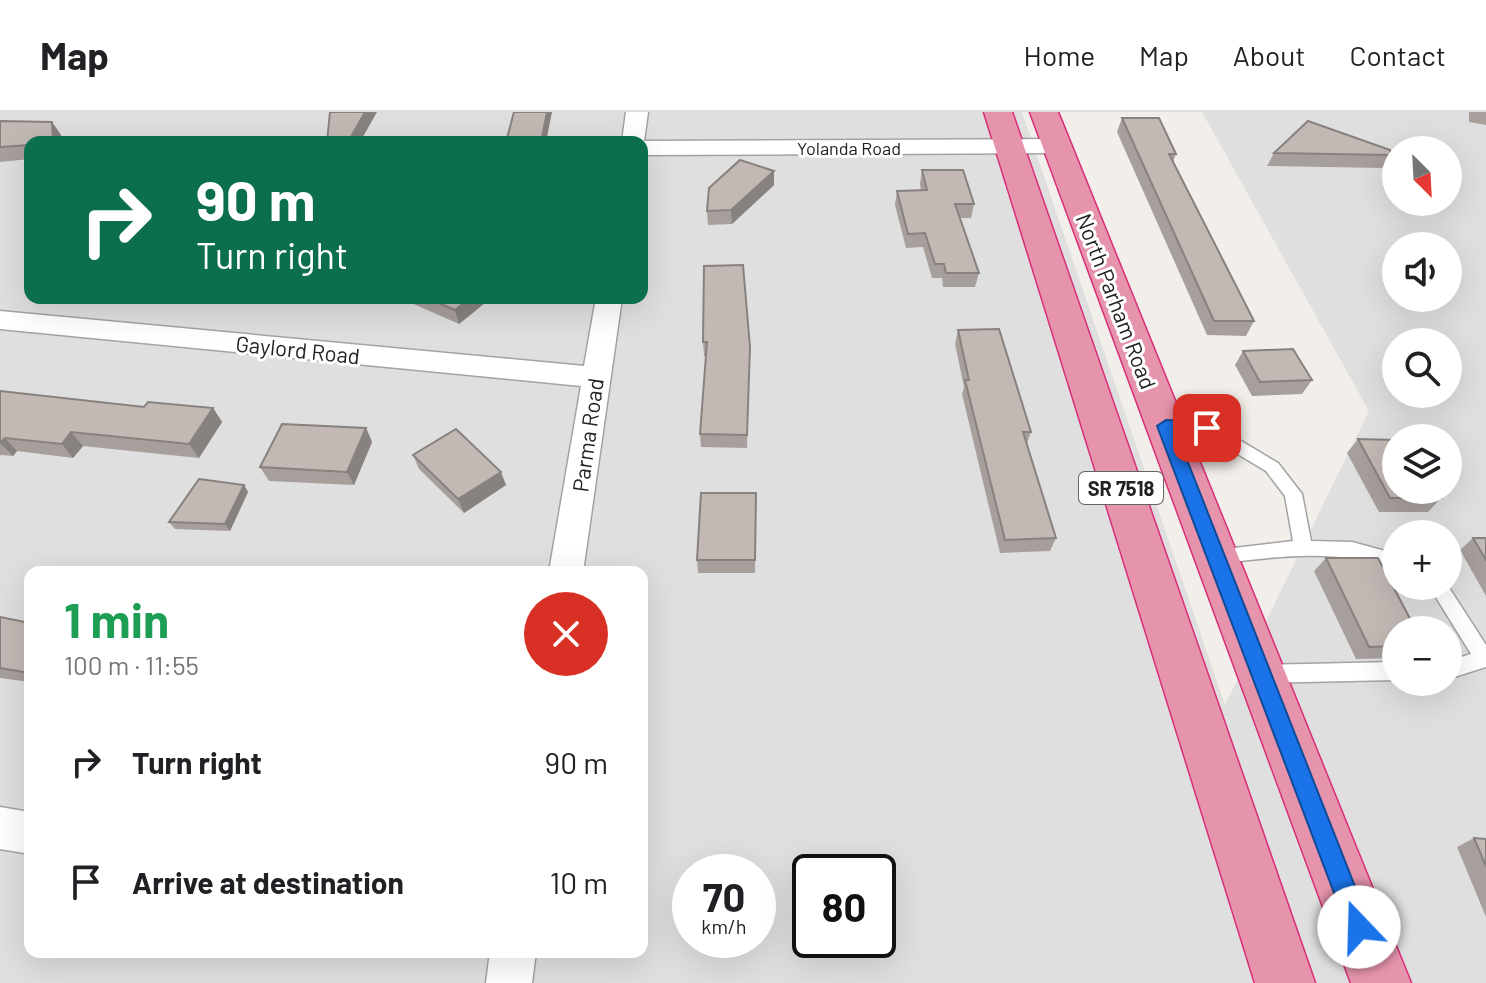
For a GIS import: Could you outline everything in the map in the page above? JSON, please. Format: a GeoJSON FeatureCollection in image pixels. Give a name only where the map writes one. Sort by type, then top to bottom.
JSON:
{"type":"FeatureCollection","features":[{"type":"Feature","properties":{"kind":"highway","name":"SR 7518"},"geometry":{"type":"LineString","coordinates":[[1003,129],[1285,983]]}},
{"type":"Feature","properties":{"kind":"highway","name":"North Parham Road"},"geometry":{"type":"LineString","coordinates":[[1050,129],[1381,983]]}},
{"type":"Feature","properties":{"kind":"street"},"geometry":{"type":"LineString","coordinates":[[634,136],[637,112]]}},
{"type":"Feature","properties":{"kind":"street","name":"Yolanda Road"},"geometry":{"type":"LineString","coordinates":[[648,148],[1050,129]]}},
{"type":"Feature","properties":{"kind":"street","name":"Parma Road"},"geometry":{"type":"LineString","coordinates":[[567,566],[608,304]]}},
{"type":"Feature","properties":{"kind":"street","name":"Gaylord Road"},"geometry":{"type":"LineString","coordinates":[[0,320],[595,377]]}},
{"type":"Feature","properties":{"kind":"street"},"geometry":{"type":"LineString","coordinates":[[0,828],[24,832]]}},
{"type":"Feature","properties":{"kind":"street"},"geometry":{"type":"LineString","coordinates":[[509,983],[512,958]]}},
{"type":"Feature","properties":{"kind":"lane"},"geometry":{"type":"LineString","coordinates":[[1166,426],[1207,428],[1272,467],[1293,494],[1303,546]]}},
{"type":"Feature","properties":{"kind":"lane"},"geometry":{"type":"LineString","coordinates":[[1217,557],[1303,546],[1382,556]]}},
{"type":"Feature","properties":{"kind":"lane"},"geometry":{"type":"LineString","coordinates":[[1462,624],[1484,659],[1462,666]]}},
{"type":"Feature","properties":{"kind":"lane"},"geometry":{"type":"LineString","coordinates":[[1261,674],[1382,671]]}},
{"type":"Feature","properties":{"kind":"shaded area"},"geometry":{"type":"Polygon","coordinates":[[[0,112],[1022,112],[1225,705],[1369,411],[1202,112],[1486,112],[1486,983],[0,983],[0,112]]]}},
{"type":"Feature","properties":{"kind":"building"},"geometry":{"type":"Polygon","coordinates":[[[330,112],[365,112],[351,136],[328,136],[330,112]]]}},
{"type":"Feature","properties":{"kind":"building"},"geometry":{"type":"Polygon","coordinates":[[[514,112],[547,112],[542,136],[508,136],[514,112]]]}},
{"type":"Feature","properties":{"kind":"building"},"geometry":{"type":"Polygon","coordinates":[[[1122,118],[1159,118],[1176,154],[1169,154],[1254,321],[1214,321],[1122,118]]]}},
{"type":"Feature","properties":{"kind":"building"},"geometry":{"type":"Polygon","coordinates":[[[0,121],[52,122],[53,136],[24,136],[24,145],[0,147],[0,121]]]}},
{"type":"Feature","properties":{"kind":"building"},"geometry":{"type":"Polygon","coordinates":[[[1308,121],[1382,147],[1382,155],[1274,153],[1308,121]]]}},
{"type":"Feature","properties":{"kind":"building"},"geometry":{"type":"Polygon","coordinates":[[[740,160],[774,171],[731,210],[707,211],[709,188],[740,160]]]}},
{"type":"Feature","properties":{"kind":"building"},"geometry":{"type":"Polygon","coordinates":[[[922,170],[963,170],[974,204],[955,204],[979,273],[946,273],[944,264],[935,264],[925,233],[908,234],[897,191],[927,190],[922,170]]]}},
{"type":"Feature","properties":{"kind":"building"},"geometry":{"type":"Polygon","coordinates":[[[743,265],[750,347],[747,435],[700,434],[707,342],[703,342],[704,266],[743,265]]]}},
{"type":"Feature","properties":{"kind":"building"},"geometry":{"type":"Polygon","coordinates":[[[441,304],[462,304],[455,310],[441,304]]]}},
{"type":"Feature","properties":{"kind":"building"},"geometry":{"type":"Polygon","coordinates":[[[999,329],[1031,432],[1023,432],[1056,538],[1005,540],[965,380],[969,380],[958,330],[999,329]]]}},
{"type":"Feature","properties":{"kind":"building"},"geometry":{"type":"Polygon","coordinates":[[[1293,349],[1312,380],[1260,382],[1243,351],[1293,349]]]}},
{"type":"Feature","properties":{"kind":"building"},"geometry":{"type":"Polygon","coordinates":[[[0,391],[144,407],[148,402],[213,408],[189,444],[71,432],[62,444],[5,438],[0,443],[0,391]]]}},
{"type":"Feature","properties":{"kind":"building"},"geometry":{"type":"Polygon","coordinates":[[[282,424],[366,428],[347,472],[260,467],[282,424]]]}},
{"type":"Feature","properties":{"kind":"building"},"geometry":{"type":"Polygon","coordinates":[[[456,429],[501,472],[458,499],[413,455],[456,429]]]}},
{"type":"Feature","properties":{"kind":"building"},"geometry":{"type":"Polygon","coordinates":[[[1358,439],[1382,440],[1382,483],[1358,439]]]}},
{"type":"Feature","properties":{"kind":"building"},"geometry":{"type":"Polygon","coordinates":[[[199,479],[244,485],[225,524],[169,522],[199,479]]]}},
{"type":"Feature","properties":{"kind":"building"},"geometry":{"type":"Polygon","coordinates":[[[701,493],[756,493],[755,560],[697,560],[701,493]]]}},
{"type":"Feature","properties":{"kind":"building"},"geometry":{"type":"Polygon","coordinates":[[[1473,538],[1486,538],[1486,560],[1473,538]]]}},
{"type":"Feature","properties":{"kind":"building"},"geometry":{"type":"Polygon","coordinates":[[[1326,558],[1378,558],[1382,566],[1382,600],[1400,600],[1409,616],[1382,616],[1382,647],[1369,647],[1326,558]]]}},
{"type":"Feature","properties":{"kind":"building"},"geometry":{"type":"Polygon","coordinates":[[[0,617],[24,622],[24,672],[0,668],[0,617]]]}},
{"type":"Feature","properties":{"kind":"building"},"geometry":{"type":"Polygon","coordinates":[[[1474,838],[1486,839],[1486,866],[1474,838]]]}},
{"type":"Feature","properties":{"kind":"route"},"geometry":{"type":"LineString","coordinates":[[1207,428],[1166,426],[1359,927]]}}]}
